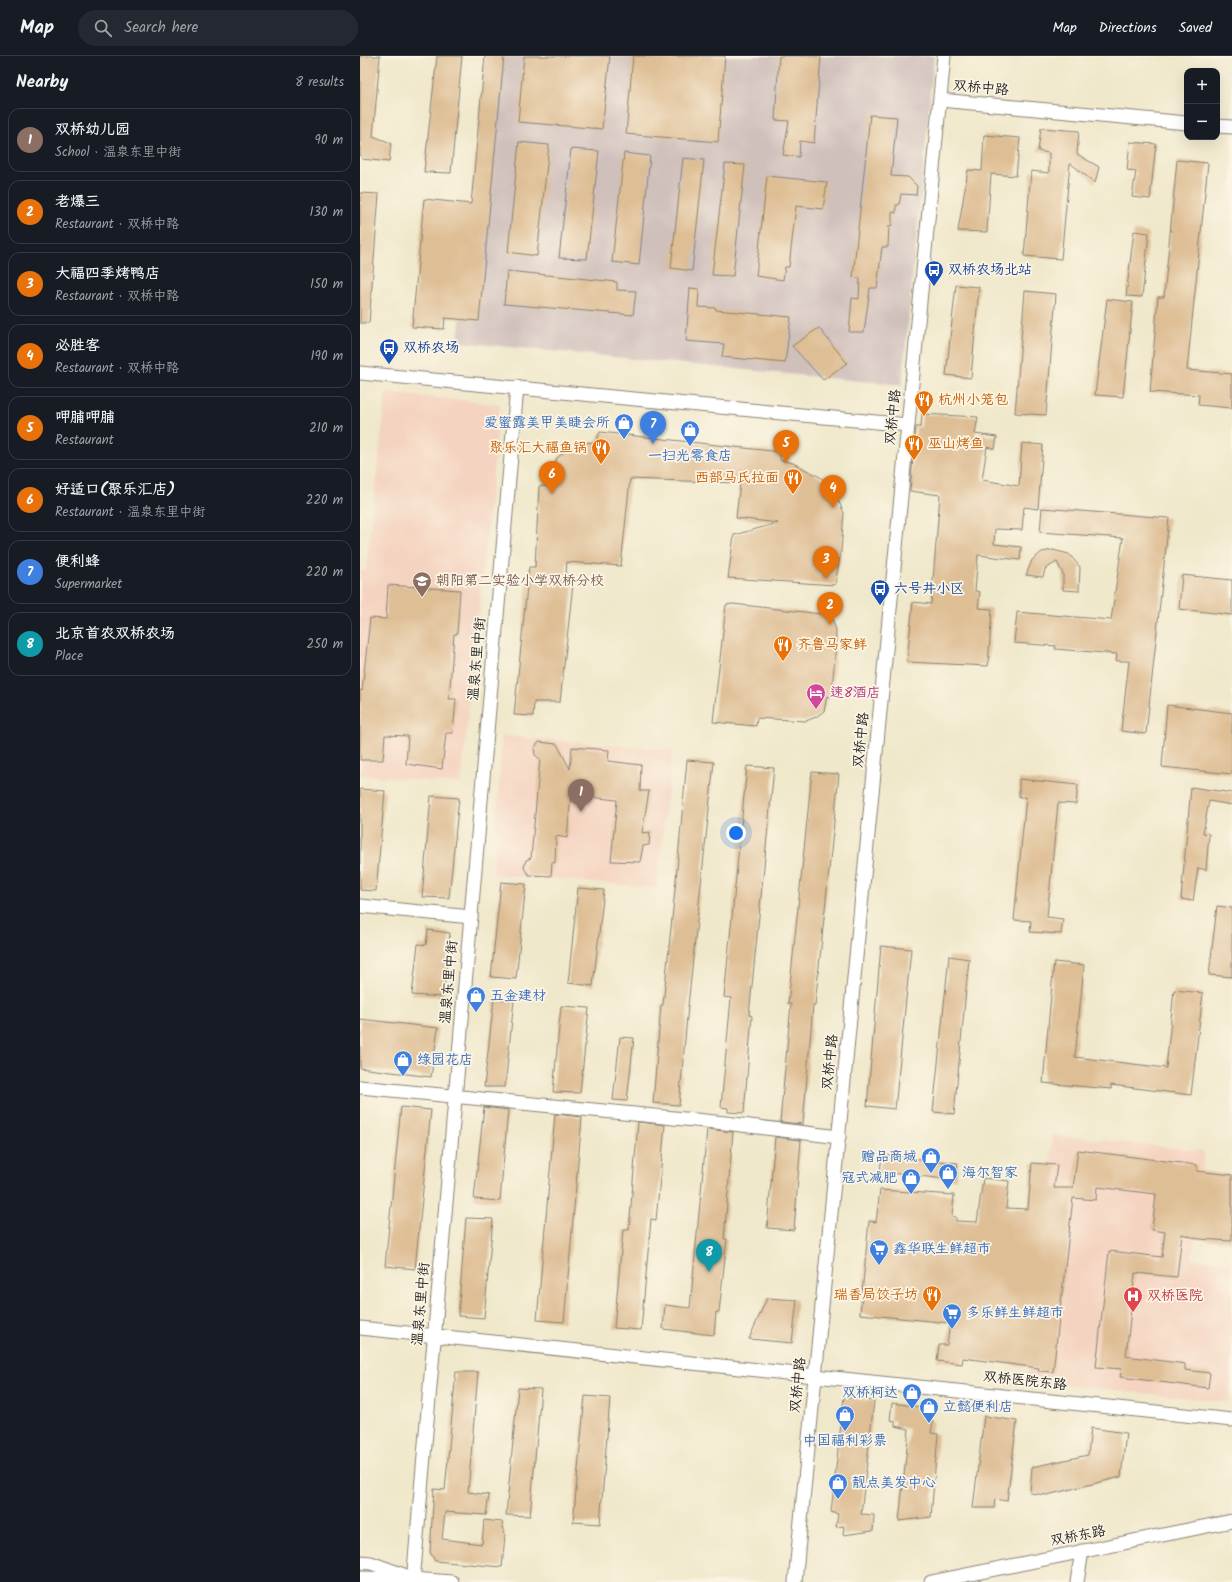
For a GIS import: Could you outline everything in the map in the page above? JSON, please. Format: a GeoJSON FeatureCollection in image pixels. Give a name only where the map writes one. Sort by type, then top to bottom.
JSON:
{"type":"FeatureCollection","features":[{"type":"Feature","properties":{"kind":"street"},"geometry":{"type":"LineString","coordinates":[[940,100],[944,56]]}},
{"type":"Feature","properties":{"kind":"street","name":"双桥中路"},"geometry":{"type":"LineString","coordinates":[[795,1582],[940,100],[1184,123]]}},
{"type":"Feature","properties":{"kind":"street"},"geometry":{"type":"LineString","coordinates":[[1220,126],[1232,127]]}},
{"type":"Feature","properties":{"kind":"street"},"geometry":{"type":"LineString","coordinates":[[360,373],[908,425]]}},
{"type":"Feature","properties":{"kind":"street","name":"温泉东里中街"},"geometry":{"type":"LineString","coordinates":[[413,1580],[516,387]]}},
{"type":"Feature","properties":{"kind":"street"},"geometry":{"type":"LineString","coordinates":[[360,906],[470,917]]}},
{"type":"Feature","properties":{"kind":"street"},"geometry":{"type":"LineString","coordinates":[[360,1087],[725,1123],[839,1137]]}},
{"type":"Feature","properties":{"kind":"street","name":"双桥医院东路"},"geometry":{"type":"LineString","coordinates":[[360,1328],[1232,1420]]}},
{"type":"Feature","properties":{"kind":"street","name":"双桥东路"},"geometry":{"type":"LineString","coordinates":[[931,1582],[1232,1521]]}},
{"type":"Feature","properties":{"kind":"street"},"geometry":{"type":"LineString","coordinates":[[1077,1582],[1082,1552]]}},
{"type":"Feature","properties":{"kind":"street"},"geometry":{"type":"LineString","coordinates":[[360,1562],[371,1563],[413,1580]]}},
{"type":"Feature","properties":{"kind":"street"},"geometry":{"type":"LineString","coordinates":[[360,1578],[452,1582]]}},
{"type":"Feature","properties":{"kind":"shaded area"},"geometry":{"type":"Polygon","coordinates":[[[485,56],[934,56],[902,385],[458,342],[485,56]]]}},
{"type":"Feature","properties":{"kind":"shaded area","name":"朝阳第二实验小学双桥分校"},"geometry":{"type":"Polygon","coordinates":[[[386,393],[500,404],[461,784],[360,775],[360,571],[366,571],[386,393]]]}},
{"type":"Feature","properties":{"kind":"shaded area"},"geometry":{"type":"Polygon","coordinates":[[[502,736],[673,750],[656,888],[493,874],[502,736]]]}},
{"type":"Feature","properties":{"kind":"shaded area","name":"双桥医院"},"geometry":{"type":"Polygon","coordinates":[[[1053,1135],[1204,1151],[1192,1259],[1232,1263],[1232,1363],[1228,1402],[1027,1381],[1053,1135]]]}},
{"type":"Feature","properties":{"kind":"building"},"geometry":{"type":"Polygon","coordinates":[[[360,56],[380,56],[373,136],[391,143],[389,162],[362,159],[360,153],[360,56]]]}},
{"type":"Feature","properties":{"kind":"building"},"geometry":{"type":"Polygon","coordinates":[[[437,56],[462,56],[451,173],[424,172],[437,56]]]}},
{"type":"Feature","properties":{"kind":"building"},"geometry":{"type":"Polygon","coordinates":[[[485,56],[504,56],[479,321],[445,318],[444,329],[412,327],[424,199],[471,204],[485,56]]]}},
{"type":"Feature","properties":{"kind":"building"},"geometry":{"type":"Polygon","coordinates":[[[524,56],[610,56],[602,129],[518,122],[524,56]]]}},
{"type":"Feature","properties":{"kind":"building"},"geometry":{"type":"Polygon","coordinates":[[[633,56],[725,56],[718,142],[626,134],[633,56]]]}},
{"type":"Feature","properties":{"kind":"building"},"geometry":{"type":"Polygon","coordinates":[[[779,56],[821,56],[814,143],[800,141],[799,157],[783,155],[789,121],[775,120],[779,56]]]}},
{"type":"Feature","properties":{"kind":"building"},"geometry":{"type":"Polygon","coordinates":[[[870,115],[897,117],[891,176],[908,177],[917,186],[916,195],[901,194],[899,205],[896,205],[896,213],[892,212],[892,225],[889,226],[888,247],[882,247],[877,288],[870,288],[864,332],[849,332],[852,298],[859,299],[860,278],[853,277],[870,115]]]}},
{"type":"Feature","properties":{"kind":"building"},"geometry":{"type":"Polygon","coordinates":[[[1041,128],[1079,131],[1077,154],[1099,167],[1095,183],[1070,163],[1061,259],[1024,256],[1031,171],[1049,173],[1049,153],[1038,151],[1041,128]]]}},
{"type":"Feature","properties":{"kind":"building"},"geometry":{"type":"Polygon","coordinates":[[[984,135],[1020,138],[1016,176],[991,174],[987,232],[958,231],[968,170],[982,171],[984,135]]]}},
{"type":"Feature","properties":{"kind":"building"},"geometry":{"type":"Polygon","coordinates":[[[519,142],[549,145],[537,256],[508,252],[519,142]]]}},
{"type":"Feature","properties":{"kind":"building"},"geometry":{"type":"Polygon","coordinates":[[[1130,142],[1156,144],[1150,199],[1132,197],[1136,171],[1127,170],[1130,142]]]}},
{"type":"Feature","properties":{"kind":"building"},"geometry":{"type":"Polygon","coordinates":[[[571,149],[599,151],[587,259],[559,258],[571,149]]]}},
{"type":"Feature","properties":{"kind":"building"},"geometry":{"type":"Polygon","coordinates":[[[624,153],[650,156],[639,265],[612,262],[624,153]]]}},
{"type":"Feature","properties":{"kind":"building"},"geometry":{"type":"Polygon","coordinates":[[[683,158],[704,160],[692,271],[671,268],[683,158]]]}},
{"type":"Feature","properties":{"kind":"building"},"geometry":{"type":"Polygon","coordinates":[[[1177,160],[1208,163],[1187,370],[1232,374],[1232,408],[1198,405],[1199,395],[1150,392],[1158,297],[1164,297],[1177,160]]]}},
{"type":"Feature","properties":{"kind":"building"},"geometry":{"type":"Polygon","coordinates":[[[725,164],[745,165],[733,276],[712,275],[725,164]]]}},
{"type":"Feature","properties":{"kind":"building"},"geometry":{"type":"Polygon","coordinates":[[[767,176],[827,182],[823,209],[796,206],[789,267],[785,267],[783,280],[756,276],[767,176]]]}},
{"type":"Feature","properties":{"kind":"building"},"geometry":{"type":"Polygon","coordinates":[[[360,193],[379,194],[369,323],[360,323],[360,193]]]}},
{"type":"Feature","properties":{"kind":"building"},"geometry":{"type":"Polygon","coordinates":[[[1134,231],[1149,233],[1142,297],[1126,296],[1134,231]]]}},
{"type":"Feature","properties":{"kind":"building"},"geometry":{"type":"Polygon","coordinates":[[[507,271],[617,282],[617,290],[636,291],[633,315],[504,304],[507,271]]]}},
{"type":"Feature","properties":{"kind":"building"},"geometry":{"type":"Polygon","coordinates":[[[956,285],[979,287],[971,378],[946,375],[956,285]]]}},
{"type":"Feature","properties":{"kind":"building"},"geometry":{"type":"Polygon","coordinates":[[[690,288],[699,289],[698,307],[791,317],[785,363],[722,357],[724,344],[686,341],[690,288]]]}},
{"type":"Feature","properties":{"kind":"building"},"geometry":{"type":"Polygon","coordinates":[[[1025,291],[1056,294],[1046,415],[1015,413],[1025,291]]]}},
{"type":"Feature","properties":{"kind":"building"},"geometry":{"type":"Polygon","coordinates":[[[1107,299],[1133,302],[1123,397],[1095,395],[1107,299]]]}},
{"type":"Feature","properties":{"kind":"building"},"geometry":{"type":"Polygon","coordinates":[[[819,328],[847,363],[823,380],[792,346],[819,328]]]}},
{"type":"Feature","properties":{"kind":"building"},"geometry":{"type":"Polygon","coordinates":[[[922,414],[978,417],[975,434],[997,437],[995,449],[987,447],[982,480],[1019,486],[1022,443],[1043,445],[1038,509],[1024,507],[1022,530],[995,529],[994,544],[1021,547],[1020,560],[978,555],[975,591],[980,592],[978,608],[992,609],[988,666],[907,662],[913,602],[931,604],[940,495],[910,491],[916,427],[921,427],[922,414]]]}},
{"type":"Feature","properties":{"kind":"building"},"geometry":{"type":"Polygon","coordinates":[[[600,432],[780,452],[780,460],[793,463],[820,477],[832,487],[844,513],[841,551],[835,585],[728,578],[734,535],[778,523],[736,518],[740,483],[630,479],[621,566],[567,562],[565,584],[573,584],[560,702],[534,702],[533,716],[514,715],[529,567],[535,567],[539,486],[547,486],[557,458],[568,449],[580,443],[596,442],[600,432]]]}},
{"type":"Feature","properties":{"kind":"building"},"geometry":{"type":"Polygon","coordinates":[[[1042,508],[1169,518],[1146,734],[1121,731],[1129,661],[1116,661],[1117,654],[1055,649],[1056,646],[1014,643],[1017,612],[1111,620],[1123,538],[1040,532],[1042,508]]]}},
{"type":"Feature","properties":{"kind":"building"},"geometry":{"type":"Polygon","coordinates":[[[1053,550],[1069,554],[1080,567],[1079,591],[1063,590],[1063,574],[1057,562],[1045,569],[1043,577],[1026,575],[1032,560],[1042,552],[1053,550]]]}},
{"type":"Feature","properties":{"kind":"building"},"geometry":{"type":"Polygon","coordinates":[[[1182,575],[1232,580],[1232,615],[1179,609],[1182,575]]]}},
{"type":"Feature","properties":{"kind":"building"},"geometry":{"type":"Polygon","coordinates":[[[388,585],[460,590],[457,634],[454,634],[449,699],[456,699],[453,733],[446,733],[442,769],[406,764],[408,736],[385,735],[383,760],[360,760],[360,690],[362,691],[370,618],[386,619],[388,585]]]}},
{"type":"Feature","properties":{"kind":"building"},"geometry":{"type":"Polygon","coordinates":[[[733,604],[831,615],[836,630],[835,657],[831,697],[827,696],[824,711],[816,717],[806,721],[757,718],[756,726],[713,722],[726,605],[733,604]]]}},
{"type":"Feature","properties":{"kind":"building"},"geometry":{"type":"Polygon","coordinates":[[[1167,705],[1232,713],[1232,774],[1162,767],[1167,705]]]}},
{"type":"Feature","properties":{"kind":"building"},"geometry":{"type":"Polygon","coordinates":[[[539,742],[557,744],[570,769],[572,747],[609,750],[608,761],[641,765],[640,791],[649,791],[642,833],[650,832],[649,845],[643,846],[640,862],[611,861],[617,800],[571,795],[567,838],[556,836],[555,863],[552,862],[551,876],[529,875],[524,868],[526,860],[531,858],[540,759],[535,755],[534,748],[539,742]]]}},
{"type":"Feature","properties":{"kind":"building"},"geometry":{"type":"Polygon","coordinates":[[[687,760],[714,762],[679,1105],[653,1103],[661,1005],[663,1005],[687,760]]]}},
{"type":"Feature","properties":{"kind":"building"},"geometry":{"type":"Polygon","coordinates":[[[747,766],[774,768],[749,1015],[752,1016],[744,1113],[728,1112],[728,1108],[721,1107],[731,998],[724,997],[747,766]]]}},
{"type":"Feature","properties":{"kind":"building"},"geometry":{"type":"Polygon","coordinates":[[[812,772],[839,774],[815,1005],[813,1005],[803,1124],[780,1122],[791,1004],[788,1004],[812,772]]]}},
{"type":"Feature","properties":{"kind":"building"},"geometry":{"type":"Polygon","coordinates":[[[1019,779],[1078,785],[1076,804],[1058,803],[1047,917],[1063,919],[1061,934],[1030,932],[1031,921],[1014,920],[1026,797],[1019,797],[1019,779]]]}},
{"type":"Feature","properties":{"kind":"building"},"geometry":{"type":"Polygon","coordinates":[[[1191,787],[1232,793],[1232,805],[1209,801],[1203,833],[1209,834],[1206,870],[1198,868],[1193,901],[1181,899],[1191,787]]]}},
{"type":"Feature","properties":{"kind":"building"},"geometry":{"type":"Polygon","coordinates":[[[360,789],[385,791],[376,891],[360,890],[360,789]]]}},
{"type":"Feature","properties":{"kind":"building"},"geometry":{"type":"Polygon","coordinates":[[[431,796],[459,798],[449,898],[422,897],[431,796]]]}},
{"type":"Feature","properties":{"kind":"building"},"geometry":{"type":"Polygon","coordinates":[[[501,882],[526,884],[516,979],[491,977],[501,882]]]}},
{"type":"Feature","properties":{"kind":"building"},"geometry":{"type":"Polygon","coordinates":[[[578,888],[604,890],[593,986],[568,983],[578,888]]]}},
{"type":"Feature","properties":{"kind":"building"},"geometry":{"type":"Polygon","coordinates":[[[1217,906],[1232,908],[1232,977],[1209,975],[1217,906]]]}},
{"type":"Feature","properties":{"kind":"building"},"geometry":{"type":"Polygon","coordinates":[[[428,930],[450,933],[443,997],[412,995],[418,944],[426,945],[428,930]]]}},
{"type":"Feature","properties":{"kind":"building"},"geometry":{"type":"Polygon","coordinates":[[[881,946],[911,949],[895,1109],[867,1106],[881,946]]]}},
{"type":"Feature","properties":{"kind":"building"},"geometry":{"type":"Polygon","coordinates":[[[949,956],[969,959],[954,1114],[933,1112],[949,956]]]}},
{"type":"Feature","properties":{"kind":"building"},"geometry":{"type":"Polygon","coordinates":[[[1054,962],[1084,965],[1075,1057],[1166,1068],[1174,990],[1203,993],[1191,1095],[1111,1085],[1111,1089],[1043,1083],[1054,962]]]}},
{"type":"Feature","properties":{"kind":"building"},"geometry":{"type":"Polygon","coordinates":[[[494,999],[514,1000],[505,1087],[484,1087],[494,999]]]}},
{"type":"Feature","properties":{"kind":"building"},"geometry":{"type":"Polygon","coordinates":[[[561,1006],[589,1008],[580,1093],[553,1092],[561,1006]]]}},
{"type":"Feature","properties":{"kind":"building"},"geometry":{"type":"Polygon","coordinates":[[[360,1019],[438,1028],[431,1077],[360,1068],[360,1019]]]}},
{"type":"Feature","properties":{"kind":"building"},"geometry":{"type":"Polygon","coordinates":[[[620,1037],[634,1038],[627,1101],[613,1100],[620,1037]]]}},
{"type":"Feature","properties":{"kind":"building"},"geometry":{"type":"Polygon","coordinates":[[[401,1107],[431,1110],[415,1269],[385,1266],[401,1107]]]}},
{"type":"Feature","properties":{"kind":"building"},"geometry":{"type":"Polygon","coordinates":[[[484,1107],[508,1110],[500,1201],[474,1199],[484,1107]]]}},
{"type":"Feature","properties":{"kind":"building"},"geometry":{"type":"Polygon","coordinates":[[[555,1114],[582,1117],[564,1322],[537,1320],[555,1114]]]}},
{"type":"Feature","properties":{"kind":"building"},"geometry":{"type":"Polygon","coordinates":[[[638,1122],[665,1125],[656,1220],[651,1219],[641,1330],[614,1328],[623,1230],[629,1230],[638,1122]]]}},
{"type":"Feature","properties":{"kind":"building"},"geometry":{"type":"Polygon","coordinates":[[[707,1129],[733,1132],[724,1239],[727,1239],[719,1312],[716,1312],[714,1335],[663,1329],[665,1305],[690,1308],[707,1129]]]}},
{"type":"Feature","properties":{"kind":"building"},"geometry":{"type":"Polygon","coordinates":[[[775,1137],[801,1140],[794,1230],[767,1228],[775,1137]]]}},
{"type":"Feature","properties":{"kind":"building"},"geometry":{"type":"Polygon","coordinates":[[[1078,1150],[1197,1165],[1197,1171],[1232,1175],[1232,1241],[1199,1239],[1182,1234],[1177,1277],[1135,1273],[1126,1356],[1185,1364],[1185,1370],[1210,1373],[1208,1388],[1120,1377],[1122,1369],[1096,1367],[1109,1251],[1162,1257],[1165,1232],[1152,1230],[1156,1194],[1097,1187],[1096,1200],[1073,1198],[1053,1372],[1038,1371],[1039,1368],[963,1358],[962,1364],[937,1361],[939,1345],[947,1345],[950,1323],[860,1314],[869,1221],[876,1222],[880,1190],[954,1195],[952,1216],[956,1217],[956,1221],[977,1222],[983,1178],[1009,1181],[1006,1208],[1028,1209],[1032,1163],[1057,1165],[1054,1188],[1073,1188],[1078,1150]]]}},
{"type":"Feature","properties":{"kind":"building"},"geometry":{"type":"Polygon","coordinates":[[[882,1155],[958,1163],[956,1180],[880,1172],[882,1155]]]}},
{"type":"Feature","properties":{"kind":"building"},"geometry":{"type":"Polygon","coordinates":[[[466,1218],[493,1219],[484,1318],[458,1316],[466,1218]]]}},
{"type":"Feature","properties":{"kind":"building"},"geometry":{"type":"Polygon","coordinates":[[[767,1298],[797,1300],[792,1343],[749,1339],[767,1298]]]}},
{"type":"Feature","properties":{"kind":"building"},"geometry":{"type":"Polygon","coordinates":[[[456,1372],[478,1372],[468,1492],[489,1495],[486,1515],[445,1512],[442,1539],[482,1544],[484,1520],[502,1522],[505,1535],[502,1567],[435,1561],[430,1552],[434,1489],[445,1490],[456,1372]]]}},
{"type":"Feature","properties":{"kind":"building"},"geometry":{"type":"Polygon","coordinates":[[[518,1388],[541,1389],[530,1516],[506,1515],[518,1388]]]}},
{"type":"Feature","properties":{"kind":"building"},"geometry":{"type":"Polygon","coordinates":[[[585,1396],[610,1398],[600,1524],[573,1522],[585,1396]]]}},
{"type":"Feature","properties":{"kind":"building"},"geometry":{"type":"Polygon","coordinates":[[[844,1397],[874,1401],[861,1514],[874,1515],[873,1531],[843,1535],[844,1526],[836,1527],[838,1514],[831,1512],[844,1397]]]}},
{"type":"Feature","properties":{"kind":"building"},"geometry":{"type":"Polygon","coordinates":[[[892,1403],[929,1408],[928,1420],[933,1421],[931,1433],[938,1434],[931,1517],[899,1521],[909,1429],[895,1426],[895,1421],[890,1420],[892,1403]]]}},
{"type":"Feature","properties":{"kind":"building"},"geometry":{"type":"Polygon","coordinates":[[[984,1416],[1017,1421],[1007,1501],[995,1499],[994,1508],[973,1508],[984,1416]]]}},
{"type":"Feature","properties":{"kind":"building"},"geometry":{"type":"Polygon","coordinates":[[[1091,1428],[1126,1433],[1121,1477],[1047,1495],[1030,1493],[1032,1467],[1088,1455],[1091,1428]]]}},
{"type":"Feature","properties":{"kind":"place","name":"双桥农场北站"},"geometry":{"type":"Point","coordinates":[934,287]}},
{"type":"Feature","properties":{"kind":"place","name":"双桥农场"},"geometry":{"type":"Point","coordinates":[389,365]}},
{"type":"Feature","properties":{"kind":"place","name":"杭州小笼包"},"geometry":{"type":"Point","coordinates":[924,417]}},
{"type":"Feature","properties":{"kind":"place","name":"爱蜜露美甲美睫会所"},"geometry":{"type":"Point","coordinates":[624,440]}},
{"type":"Feature","properties":{"kind":"place","name":"便利蜂"},"geometry":{"type":"Point","coordinates":[653,444]}},
{"type":"Feature","properties":{"kind":"place","name":"一扫光零食店"},"geometry":{"type":"Point","coordinates":[690,447]}},
{"type":"Feature","properties":{"kind":"place","name":"巫山烤鱼"},"geometry":{"type":"Point","coordinates":[914,461]}},
{"type":"Feature","properties":{"kind":"place","name":"呷脯呷脯"},"geometry":{"type":"Point","coordinates":[786,463]}},
{"type":"Feature","properties":{"kind":"place","name":"聚乐汇大福鱼锅"},"geometry":{"type":"Point","coordinates":[601,465]}},
{"type":"Feature","properties":{"kind":"place","name":"好适口(聚乐汇店)"},"geometry":{"type":"Point","coordinates":[552,494]}},
{"type":"Feature","properties":{"kind":"place","name":"西部马氏拉面"},"geometry":{"type":"Point","coordinates":[793,495]}},
{"type":"Feature","properties":{"kind":"place","name":"必胜客"},"geometry":{"type":"Point","coordinates":[833,508]}},
{"type":"Feature","properties":{"kind":"place","name":"大福四季烤鸭店"},"geometry":{"type":"Point","coordinates":[826,579]}},
{"type":"Feature","properties":{"kind":"place","name":"朝阳第二实验小学双桥分校"},"geometry":{"type":"Point","coordinates":[422,598]}},
{"type":"Feature","properties":{"kind":"place","name":"六号井小区"},"geometry":{"type":"Point","coordinates":[880,606]}},
{"type":"Feature","properties":{"kind":"place","name":"老爆三"},"geometry":{"type":"Point","coordinates":[830,625]}},
{"type":"Feature","properties":{"kind":"place","name":"齐鲁马家鲜"},"geometry":{"type":"Point","coordinates":[783,662]}},
{"type":"Feature","properties":{"kind":"place","name":"速8酒店"},"geometry":{"type":"Point","coordinates":[816,710]}},
{"type":"Feature","properties":{"kind":"place","name":"双桥幼儿园"},"geometry":{"type":"Point","coordinates":[581,812]}},
{"type":"Feature","properties":{"kind":"place","name":"五金建材"},"geometry":{"type":"Point","coordinates":[476,1013]}},
{"type":"Feature","properties":{"kind":"place","name":"绿园花店"},"geometry":{"type":"Point","coordinates":[403,1077]}},
{"type":"Feature","properties":{"kind":"place","name":"赠品商城"},"geometry":{"type":"Point","coordinates":[931,1174]}},
{"type":"Feature","properties":{"kind":"place","name":"海尔智家"},"geometry":{"type":"Point","coordinates":[948,1190]}},
{"type":"Feature","properties":{"kind":"place","name":"寇式减肥"},"geometry":{"type":"Point","coordinates":[911,1195]}},
{"type":"Feature","properties":{"kind":"place","name":"鑫华联生鲜超市"},"geometry":{"type":"Point","coordinates":[879,1266]}},
{"type":"Feature","properties":{"kind":"place","name":"北京首农双桥农场"},"geometry":{"type":"Point","coordinates":[709,1272]}},
{"type":"Feature","properties":{"kind":"place","name":"瑞香局饺子坊"},"geometry":{"type":"Point","coordinates":[932,1312]}},
{"type":"Feature","properties":{"kind":"place","name":"双桥医院"},"geometry":{"type":"Point","coordinates":[1133,1313]}},
{"type":"Feature","properties":{"kind":"place","name":"多乐鲜生鲜超市"},"geometry":{"type":"Point","coordinates":[952,1330]}},
{"type":"Feature","properties":{"kind":"place","name":"双桥柯达"},"geometry":{"type":"Point","coordinates":[912,1410]}},
{"type":"Feature","properties":{"kind":"place","name":"立懿便利店"},"geometry":{"type":"Point","coordinates":[929,1424]}},
{"type":"Feature","properties":{"kind":"place","name":"中国福利彩票"},"geometry":{"type":"Point","coordinates":[845,1432]}},
{"type":"Feature","properties":{"kind":"place","name":"靓点美发中心"},"geometry":{"type":"Point","coordinates":[838,1500]}}]}
